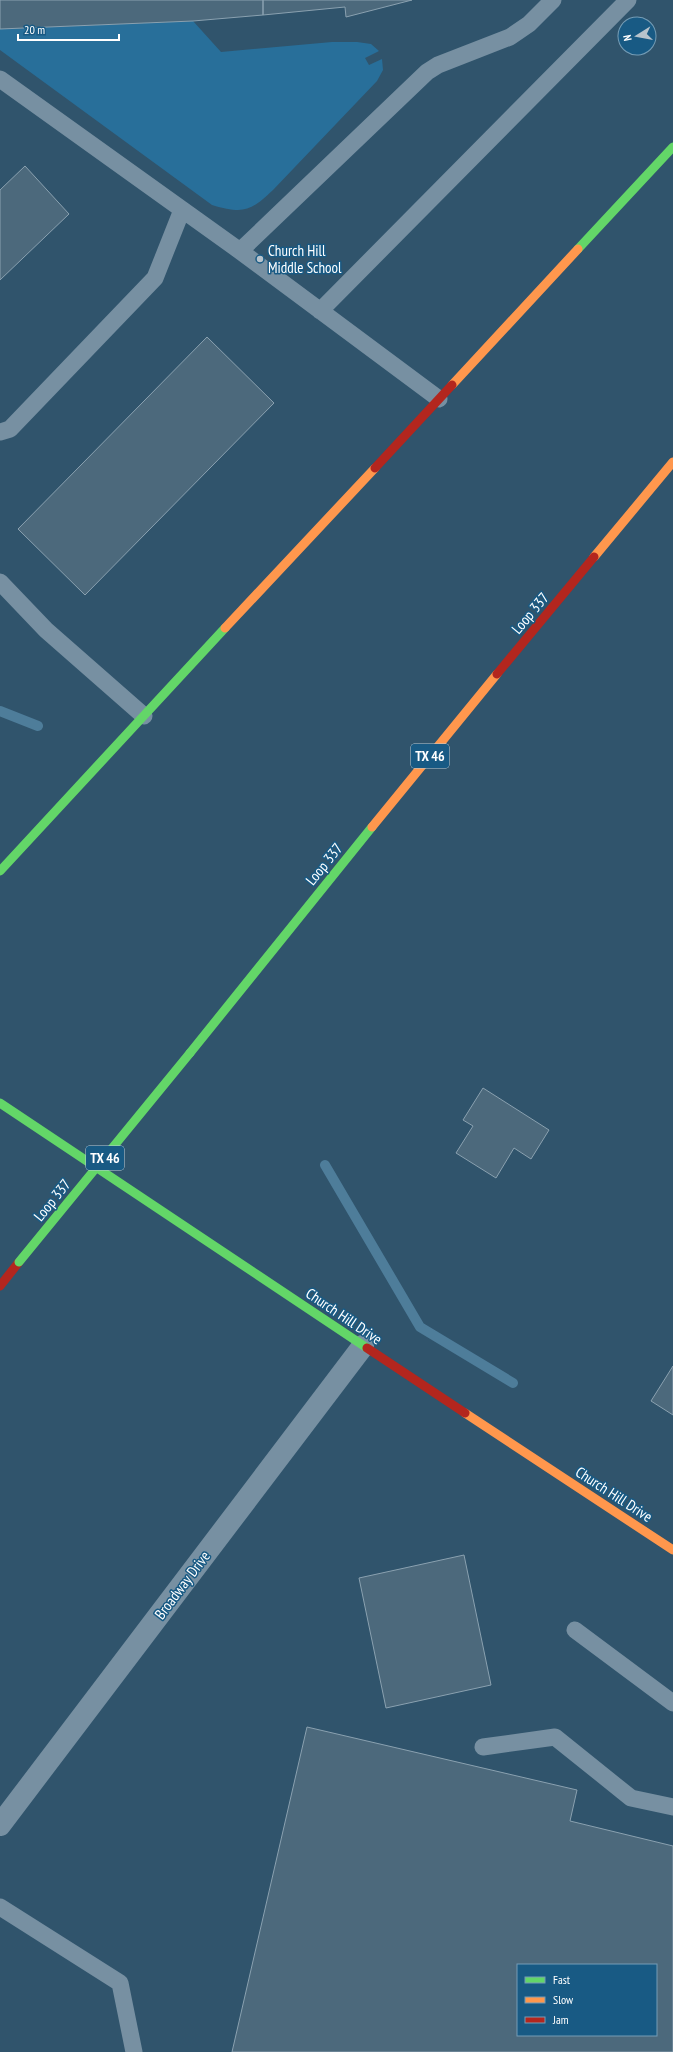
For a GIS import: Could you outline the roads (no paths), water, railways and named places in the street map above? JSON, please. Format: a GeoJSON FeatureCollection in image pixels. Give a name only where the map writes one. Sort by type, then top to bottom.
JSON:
{"type":"FeatureCollection","features":[{"type":"Feature","properties":{"kind":"main road"},"geometry":{"type":"LineString","coordinates":[[0,871],[673,147]]}},
{"type":"Feature","properties":{"kind":"main road","name":"Loop 337"},"geometry":{"type":"LineString","coordinates":[[0,1286],[402,789],[673,462]]}},
{"type":"Feature","properties":{"kind":"main road","name":"Church Hill Drive"},"geometry":{"type":"LineString","coordinates":[[0,1103],[363,1346],[673,1550]]}},
{"type":"Feature","properties":{"kind":"street","name":"Broadway Drive"},"geometry":{"type":"LineString","coordinates":[[0,1825],[363,1346]]}},
{"type":"Feature","properties":{"kind":"lane"},"geometry":{"type":"LineString","coordinates":[[240,251],[427,72],[438,64],[455,57],[510,38],[529,24],[553,0]]}},
{"type":"Feature","properties":{"kind":"lane"},"geometry":{"type":"LineString","coordinates":[[320,311],[628,0]]}},
{"type":"Feature","properties":{"kind":"lane"},"geometry":{"type":"LineString","coordinates":[[0,79],[240,251],[439,398]]}},
{"type":"Feature","properties":{"kind":"lane"},"geometry":{"type":"LineString","coordinates":[[0,432],[10,429],[155,278],[182,210]]}},
{"type":"Feature","properties":{"kind":"lane"},"geometry":{"type":"LineString","coordinates":[[0,582],[46,630],[144,716]]}},
{"type":"Feature","properties":{"kind":"lane"},"geometry":{"type":"LineString","coordinates":[[575,1630],[673,1703]]}},
{"type":"Feature","properties":{"kind":"lane"},"geometry":{"type":"LineString","coordinates":[[482,1746],[555,1737],[631,1798],[673,1807]]}},
{"type":"Feature","properties":{"kind":"lane"},"geometry":{"type":"LineString","coordinates":[[0,1907],[120,1983],[134,2052]]}},
{"type":"Feature","properties":{"kind":"waterway"},"geometry":{"type":"LineString","coordinates":[[0,711],[38,726]]}},
{"type":"Feature","properties":{"kind":"waterway"},"geometry":{"type":"LineString","coordinates":[[325,1165],[420,1327],[513,1383]]}},
{"type":"Feature","properties":{"kind":"place","name":"Church Hill Middle School"},"geometry":{"type":"Point","coordinates":[260,259]}}]}
